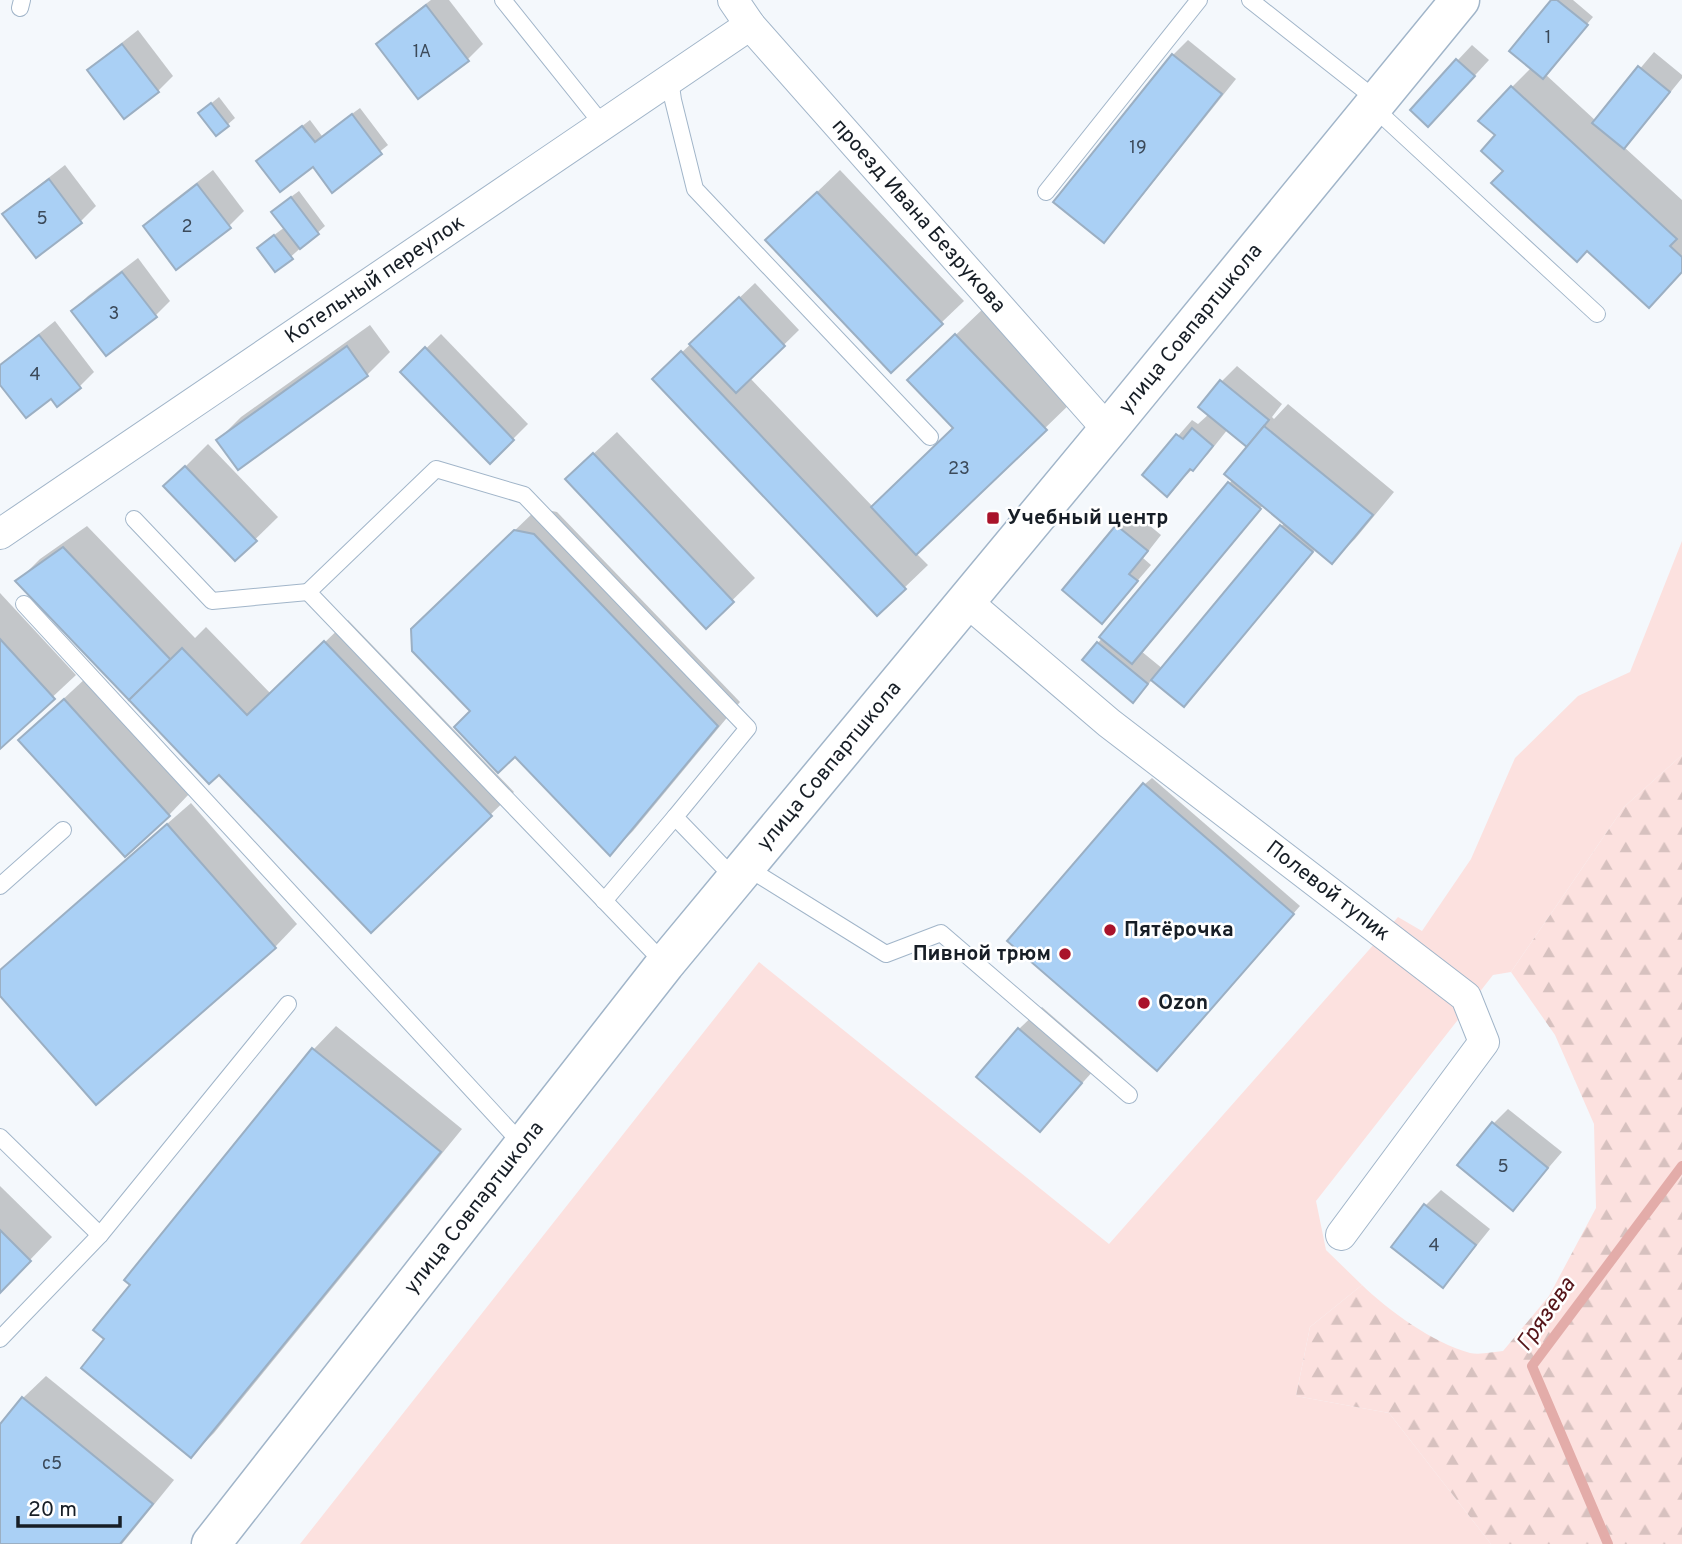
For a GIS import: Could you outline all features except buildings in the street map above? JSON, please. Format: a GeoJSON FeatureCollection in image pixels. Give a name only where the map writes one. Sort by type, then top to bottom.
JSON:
{"type":"FeatureCollection","features":[{"type":"Feature","properties":{"kind":"street","name":"улица Совпартшкола"},"geometry":{"type":"LineString","coordinates":[[211,1544],[665,964],[1460,0]]}},
{"type":"Feature","properties":{"kind":"street","name":"Котельный переулок"},"geometry":{"type":"LineString","coordinates":[[0,534],[670,79],[744,9]]}},
{"type":"Feature","properties":{"kind":"street","name":"проезд Ивана Безрукова"},"geometry":{"type":"LineString","coordinates":[[744,9],[1108,430]]}},
{"type":"Feature","properties":{"kind":"street","name":"Полевой тупик"},"geometry":{"type":"LineString","coordinates":[[966,601],[1109,723],[1466,998],[1485,1042],[1341,1235]]}},
{"type":"Feature","properties":{"kind":"lane"},"geometry":{"type":"LineString","coordinates":[[503,0],[603,125]]}},
{"type":"Feature","properties":{"kind":"lane"},"geometry":{"type":"LineString","coordinates":[[1046,192],[1199,0]]}},
{"type":"Feature","properties":{"kind":"lane"},"geometry":{"type":"LineString","coordinates":[[1250,0],[1375,104],[1597,314]]}},
{"type":"Feature","properties":{"kind":"lane"},"geometry":{"type":"LineString","coordinates":[[670,79],[695,189],[930,438]]}},
{"type":"Feature","properties":{"kind":"lane"},"geometry":{"type":"LineString","coordinates":[[134,519],[212,601],[308,592],[436,469],[524,495],[748,728],[604,901]]}},
{"type":"Feature","properties":{"kind":"lane"},"geometry":{"type":"LineString","coordinates":[[308,592],[665,964]]}},
{"type":"Feature","properties":{"kind":"lane"},"geometry":{"type":"LineString","coordinates":[[24,604],[523,1145]]}},
{"type":"Feature","properties":{"kind":"lane"},"geometry":{"type":"LineString","coordinates":[[675,817],[741,873],[886,954],[942,933],[1129,1095]]}},
{"type":"Feature","properties":{"kind":"lane"},"geometry":{"type":"LineString","coordinates":[[0,886],[63,830]]}},
{"type":"Feature","properties":{"kind":"lane"},"geometry":{"type":"LineString","coordinates":[[0,1339],[100,1235],[288,1004]]}},
{"type":"Feature","properties":{"kind":"lane"},"geometry":{"type":"LineString","coordinates":[[0,1137],[100,1235]]}},
{"type":"Feature","properties":{"kind":"green space"},"geometry":{"type":"Polygon","coordinates":[[[1682,541],[1682,755],[1624,807],[1511,972],[1493,975],[1316,1201],[1326,1250],[1362,1285],[1310,1327],[1296,1396],[1389,1413],[1491,1544],[300,1544],[759,962],[1109,1244],[1398,917],[1422,931],[1471,859],[1515,758],[1578,696],[1630,672],[1682,541]]]}},
{"type":"Feature","properties":{"kind":"green space"},"geometry":{"type":"Polygon","coordinates":[[[1682,755],[1682,1544],[1491,1544],[1389,1413],[1296,1396],[1310,1327],[1362,1285],[1398,1315],[1441,1342],[1470,1353],[1491,1353],[1503,1351],[1549,1296],[1596,1208],[1594,1124],[1555,1035],[1511,972],[1624,807],[1682,755]]]}},
{"type":"Feature","properties":{"kind":"waterway","name":"Грязева"},"geometry":{"type":"LineString","coordinates":[[1608,1544],[1532,1366],[1682,1166]]}},
{"type":"Feature","properties":{"kind":"place","name":"Учебный центр"},"geometry":{"type":"Point","coordinates":[993,518]}},
{"type":"Feature","properties":{"kind":"place","name":"Пятёрочка"},"geometry":{"type":"Point","coordinates":[1110,930]}},
{"type":"Feature","properties":{"kind":"place","name":"Пивной трюм"},"geometry":{"type":"Point","coordinates":[1065,954]}},
{"type":"Feature","properties":{"kind":"place","name":"Ozon"},"geometry":{"type":"Point","coordinates":[1144,1003]}}]}
